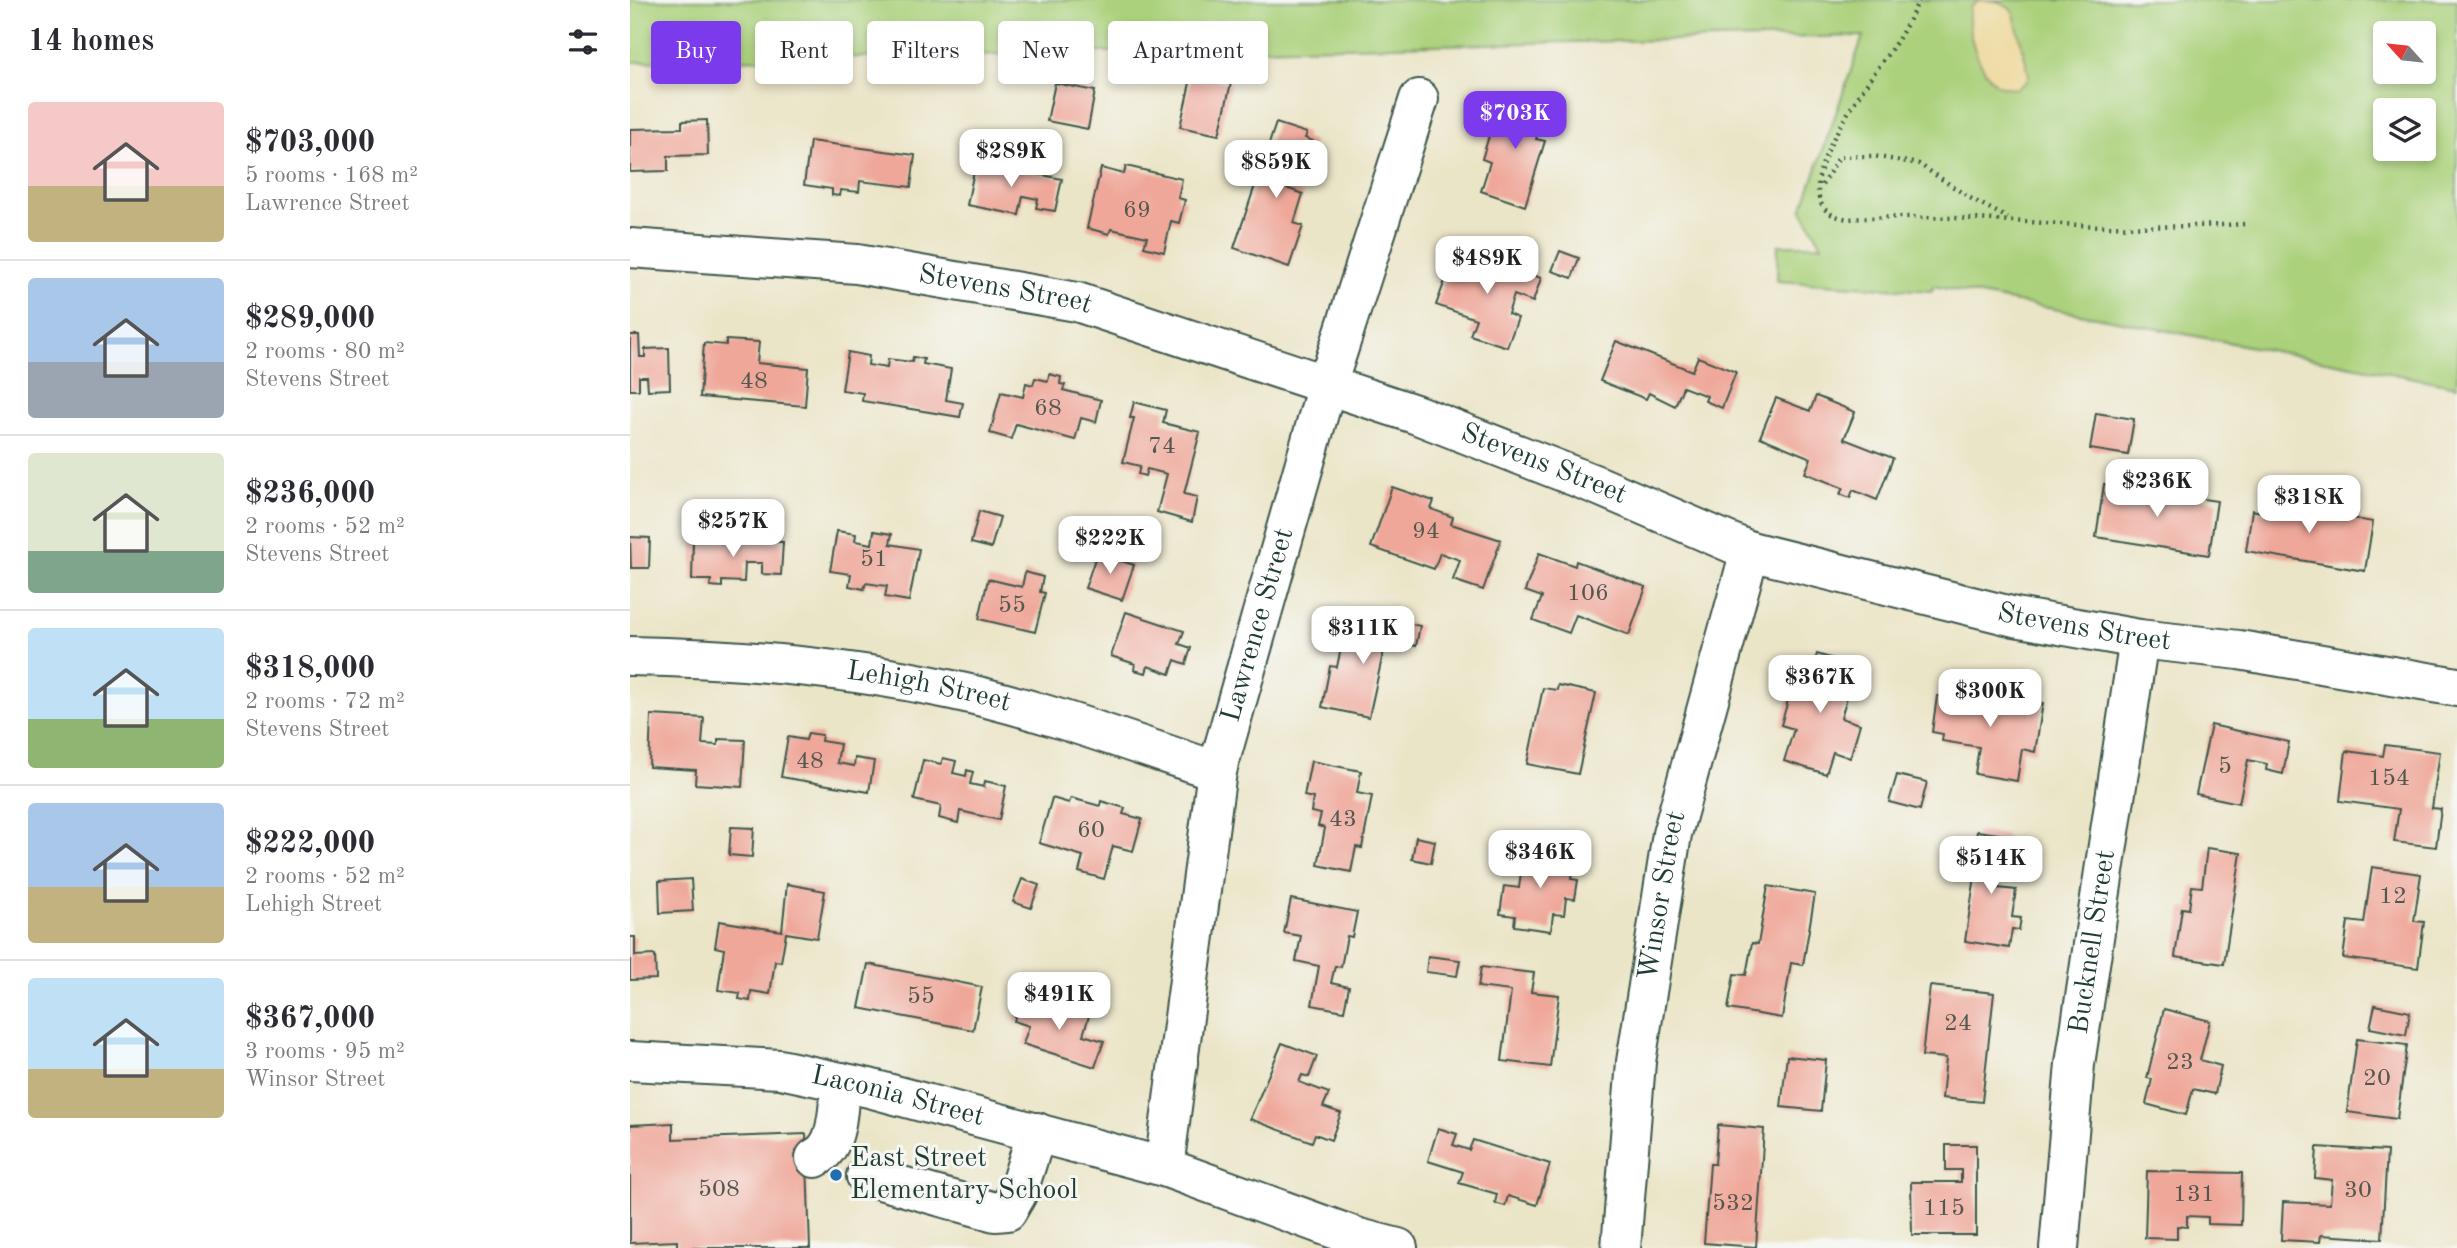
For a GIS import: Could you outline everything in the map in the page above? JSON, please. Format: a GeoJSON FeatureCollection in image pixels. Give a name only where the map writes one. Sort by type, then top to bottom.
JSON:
{"type":"FeatureCollection","features":[{"type":"Feature","properties":{"kind":"street","name":"Lawrence Street"},"geometry":{"type":"LineString","coordinates":[[1164,1167],[1217,771],[1326,386],[1419,99]]}},
{"type":"Feature","properties":{"kind":"street","name":"Stevens Street"},"geometry":{"type":"LineString","coordinates":[[630,248],[857,264],[1077,302],[1427,418],[1599,486],[1750,551],[2015,617],[2139,639],[2239,650],[2457,687]]}},
{"type":"Feature","properties":{"kind":"street","name":"Winsor Street"},"geometry":{"type":"LineString","coordinates":[[1621,1248],[1636,1062],[1672,834],[1750,551]]}},
{"type":"Feature","properties":{"kind":"street","name":"Bucknell Street"},"geometry":{"type":"LineString","coordinates":[[2059,1248],[2075,1064],[2139,639]]}},
{"type":"Feature","properties":{"kind":"street","name":"Lehigh Street"},"geometry":{"type":"LineString","coordinates":[[630,656],[692,657],[839,669],[954,690],[1075,725],[1217,771]]}},
{"type":"Feature","properties":{"kind":"street","name":"Laconia Street"},"geometry":{"type":"LineString","coordinates":[[630,1061],[780,1069],[841,1082],[1164,1167],[1359,1238],[1398,1248]]}},
{"type":"Feature","properties":{"kind":"street"},"geometry":{"type":"LineString","coordinates":[[815,1158],[827,1152],[833,1138],[841,1082]]}},
{"type":"Feature","properties":{"kind":"street"},"geometry":{"type":"LineString","coordinates":[[866,1176],[995,1212],[1007,1211],[1017,1194],[1037,1132]]}},
{"type":"Feature","properties":{"kind":"path"},"geometry":{"type":"LineString","coordinates":[[1919,0],[1900,36],[1834,135],[1823,161],[1818,193],[1822,206],[1830,214],[1848,219],[1901,216],[2168,228],[2246,224]]}},
{"type":"Feature","properties":{"kind":"path"},"geometry":{"type":"LineString","coordinates":[[1818,193],[1839,157],[1849,155],[1900,159],[1919,164],[1970,198],[2013,220]]}},
{"type":"Feature","properties":{"kind":"green space"},"geometry":{"type":"Polygon","coordinates":[[[630,0],[2457,0],[2457,386],[1933,286],[1932,291],[1777,281],[1778,245],[1822,245],[1802,210],[1863,36],[1268,49],[1268,21],[1108,21],[1108,52],[1094,52],[1094,21],[998,21],[998,54],[984,55],[984,21],[867,21],[867,57],[853,57],[853,21],[755,21],[755,59],[741,60],[741,21],[651,21],[651,62],[630,62],[630,0]]]}},
{"type":"Feature","properties":{"kind":"sand"},"geometry":{"type":"Polygon","coordinates":[[[1979,0],[1999,2],[2014,14],[2029,74],[2027,81],[2016,89],[1997,85],[1984,69],[1974,49],[1969,27],[1970,7],[1979,0]]]}},
{"type":"Feature","properties":{"kind":"building"},"geometry":{"type":"Polygon","coordinates":[[[1055,84],[1095,91],[1088,129],[1047,121],[1055,84]]]}},
{"type":"Feature","properties":{"kind":"building"},"geometry":{"type":"Polygon","coordinates":[[[1190,84],[1231,84],[1219,135],[1180,127],[1190,84]]]}},
{"type":"Feature","properties":{"kind":"building"},"geometry":{"type":"Polygon","coordinates":[[[1512,94],[1547,105],[1536,139],[1545,141],[1525,206],[1481,191],[1490,162],[1482,159],[1492,126],[1501,129],[1512,94]]]}},
{"type":"Feature","properties":{"kind":"building"},"geometry":{"type":"Polygon","coordinates":[[[707,120],[708,155],[668,156],[668,171],[630,172],[630,129],[682,128],[682,121],[707,120]]]}},
{"type":"Feature","properties":{"kind":"building"},"geometry":{"type":"Polygon","coordinates":[[[1276,123],[1307,133],[1305,138],[1313,141],[1302,174],[1289,169],[1283,187],[1303,194],[1294,223],[1303,226],[1289,267],[1234,248],[1276,123]]]}},
{"type":"Feature","properties":{"kind":"building"},"geometry":{"type":"Polygon","coordinates":[[[810,141],[915,155],[911,187],[860,181],[859,192],[841,190],[840,196],[832,195],[832,189],[804,185],[810,141]]]}},
{"type":"Feature","properties":{"kind":"building"},"geometry":{"type":"Polygon","coordinates":[[[976,161],[1062,179],[1055,211],[1036,208],[1038,199],[1023,196],[1019,215],[967,205],[976,161]]]}},
{"type":"Feature","properties":{"kind":"building"},"geometry":{"type":"Polygon","coordinates":[[[1126,166],[1182,179],[1178,198],[1185,200],[1179,223],[1171,221],[1164,252],[1144,247],[1147,237],[1111,229],[1109,234],[1087,228],[1101,168],[1124,174],[1126,166]]]}},
{"type":"Feature","properties":{"kind":"building"},"geometry":{"type":"Polygon","coordinates":[[[1560,251],[1579,258],[1572,278],[1552,271],[1560,251]]]}},
{"type":"Feature","properties":{"kind":"building"},"geometry":{"type":"Polygon","coordinates":[[[1455,254],[1481,264],[1483,257],[1541,278],[1533,302],[1514,295],[1508,314],[1518,318],[1507,347],[1470,335],[1476,319],[1436,305],[1455,254]]]}},
{"type":"Feature","properties":{"kind":"building"},"geometry":{"type":"Polygon","coordinates":[[[630,335],[639,335],[640,357],[645,357],[645,349],[669,348],[670,389],[648,390],[647,377],[639,377],[639,390],[630,390],[630,335]]]}},
{"type":"Feature","properties":{"kind":"building"},"geometry":{"type":"Polygon","coordinates":[[[726,340],[759,342],[757,363],[808,368],[805,406],[700,397],[704,343],[726,345],[726,340]]]}},
{"type":"Feature","properties":{"kind":"building"},"geometry":{"type":"Polygon","coordinates":[[[1616,341],[1692,371],[1698,357],[1736,372],[1722,408],[1705,401],[1707,396],[1683,387],[1675,406],[1649,393],[1646,399],[1600,381],[1616,341]]]}},
{"type":"Feature","properties":{"kind":"building"},"geometry":{"type":"Polygon","coordinates":[[[848,352],[869,356],[868,365],[887,368],[888,359],[912,362],[913,357],[924,359],[923,364],[951,369],[946,400],[963,403],[960,417],[862,401],[863,393],[842,390],[848,352]]]}},
{"type":"Feature","properties":{"kind":"building"},"geometry":{"type":"Polygon","coordinates":[[[1049,374],[1061,377],[1060,384],[1065,385],[1063,390],[1101,400],[1096,422],[1081,418],[1075,440],[1016,424],[1011,439],[990,433],[1001,392],[1023,397],[1026,383],[1033,385],[1035,378],[1048,381],[1049,374]]]}},
{"type":"Feature","properties":{"kind":"building"},"geometry":{"type":"Polygon","coordinates":[[[1816,396],[1855,412],[1844,439],[1893,458],[1877,500],[1853,490],[1850,498],[1840,494],[1843,488],[1805,473],[1811,458],[1760,437],[1776,398],[1810,411],[1816,396]]]}},
{"type":"Feature","properties":{"kind":"building"},"geometry":{"type":"Polygon","coordinates":[[[1134,402],[1166,410],[1163,423],[1200,432],[1184,494],[1197,497],[1192,522],[1157,512],[1167,474],[1147,469],[1145,476],[1138,474],[1140,466],[1123,462],[1134,418],[1130,418],[1134,402]]]}},
{"type":"Feature","properties":{"kind":"building"},"geometry":{"type":"Polygon","coordinates":[[[2096,413],[2134,419],[2128,455],[2090,449],[2096,413]]]}},
{"type":"Feature","properties":{"kind":"building"},"geometry":{"type":"Polygon","coordinates":[[[2104,484],[2217,501],[2209,555],[2096,537],[2104,484]]]}},
{"type":"Feature","properties":{"kind":"building"},"geometry":{"type":"Polygon","coordinates":[[[1392,487],[1434,501],[1431,509],[1453,517],[1451,524],[1501,540],[1483,590],[1453,580],[1460,560],[1440,553],[1434,569],[1371,547],[1392,487]]]}},
{"type":"Feature","properties":{"kind":"building"},"geometry":{"type":"Polygon","coordinates":[[[2268,495],[2301,500],[2300,509],[2373,522],[2365,571],[2246,551],[2252,510],[2265,513],[2268,495]]]}},
{"type":"Feature","properties":{"kind":"building"},"geometry":{"type":"Polygon","coordinates":[[[979,511],[1000,517],[991,548],[971,543],[979,511]]]}},
{"type":"Feature","properties":{"kind":"building"},"geometry":{"type":"Polygon","coordinates":[[[837,531],[856,534],[855,541],[872,544],[874,531],[892,534],[890,544],[919,549],[909,601],[885,597],[887,586],[866,583],[864,589],[849,586],[851,574],[830,571],[837,531]]]}},
{"type":"Feature","properties":{"kind":"building"},"geometry":{"type":"Polygon","coordinates":[[[630,537],[650,538],[649,568],[631,568],[630,537]]]}},
{"type":"Feature","properties":{"kind":"building"},"geometry":{"type":"Polygon","coordinates":[[[693,539],[783,542],[781,575],[762,574],[762,563],[745,563],[744,582],[722,581],[722,587],[710,586],[711,580],[692,580],[693,539]]]}},
{"type":"Feature","properties":{"kind":"building"},"geometry":{"type":"Polygon","coordinates":[[[1097,553],[1134,565],[1122,600],[1085,588],[1097,553]]]}},
{"type":"Feature","properties":{"kind":"building"},"geometry":{"type":"Polygon","coordinates":[[[1539,553],[1575,566],[1576,561],[1646,587],[1629,635],[1576,615],[1569,633],[1533,620],[1542,597],[1525,591],[1539,553]]]}},
{"type":"Feature","properties":{"kind":"building"},"geometry":{"type":"Polygon","coordinates":[[[1025,572],[1043,577],[1040,592],[1045,593],[1035,632],[979,619],[988,579],[1022,587],[1025,572]]]}},
{"type":"Feature","properties":{"kind":"building"},"geometry":{"type":"Polygon","coordinates":[[[1126,612],[1184,631],[1179,644],[1191,648],[1186,664],[1175,660],[1170,674],[1148,666],[1146,673],[1134,670],[1135,664],[1111,656],[1126,612]]]}},
{"type":"Feature","properties":{"kind":"building"},"geometry":{"type":"Polygon","coordinates":[[[1380,617],[1420,626],[1416,646],[1386,640],[1369,717],[1322,707],[1330,666],[1337,667],[1345,629],[1376,636],[1380,617]]]}},
{"type":"Feature","properties":{"kind":"building"},"geometry":{"type":"Polygon","coordinates":[[[1817,654],[1856,666],[1841,718],[1860,724],[1850,758],[1833,752],[1826,774],[1784,761],[1794,729],[1781,725],[1796,672],[1810,676],[1817,654]]]}},
{"type":"Feature","properties":{"kind":"building"},"geometry":{"type":"Polygon","coordinates":[[[1558,685],[1596,693],[1578,774],[1527,764],[1543,688],[1557,690],[1558,685]]]}},
{"type":"Feature","properties":{"kind":"building"},"geometry":{"type":"Polygon","coordinates":[[[1950,688],[2043,703],[2035,752],[2022,749],[2017,781],[1975,774],[1979,747],[1942,741],[1943,734],[1932,732],[1937,696],[1949,697],[1950,688]]]}},
{"type":"Feature","properties":{"kind":"building"},"geometry":{"type":"Polygon","coordinates":[[[651,715],[704,718],[702,744],[718,745],[718,739],[745,740],[742,787],[695,784],[696,770],[649,767],[651,715]]]}},
{"type":"Feature","properties":{"kind":"building"},"geometry":{"type":"Polygon","coordinates":[[[2211,725],[2289,742],[2283,774],[2266,770],[2267,764],[2248,760],[2239,803],[2196,794],[2211,725]]]}},
{"type":"Feature","properties":{"kind":"building"},"geometry":{"type":"Polygon","coordinates":[[[808,733],[822,735],[821,741],[840,744],[837,763],[854,766],[855,758],[874,761],[869,792],[781,777],[788,737],[806,740],[808,733]]]}},
{"type":"Feature","properties":{"kind":"building"},"geometry":{"type":"Polygon","coordinates":[[[2385,745],[2440,752],[2432,808],[2441,809],[2436,847],[2394,842],[2399,809],[2340,801],[2346,751],[2383,756],[2385,745]]]}},
{"type":"Feature","properties":{"kind":"building"},"geometry":{"type":"Polygon","coordinates":[[[943,758],[956,761],[953,773],[966,776],[967,770],[973,772],[970,784],[984,787],[985,781],[1006,786],[999,820],[960,811],[958,823],[939,818],[941,806],[914,800],[923,760],[941,764],[943,758]]]}},
{"type":"Feature","properties":{"kind":"building"},"geometry":{"type":"Polygon","coordinates":[[[1311,761],[1361,771],[1357,793],[1372,796],[1362,848],[1356,847],[1351,872],[1318,865],[1325,828],[1318,826],[1321,814],[1311,812],[1313,798],[1304,796],[1311,761]]]}},
{"type":"Feature","properties":{"kind":"building"},"geometry":{"type":"Polygon","coordinates":[[[1897,775],[1927,782],[1920,810],[1889,802],[1897,775]]]}},
{"type":"Feature","properties":{"kind":"building"},"geometry":{"type":"Polygon","coordinates":[[[1052,798],[1069,803],[1071,798],[1100,806],[1101,801],[1125,808],[1123,814],[1142,819],[1133,851],[1113,846],[1104,879],[1079,872],[1083,856],[1039,843],[1052,798]]]}},
{"type":"Feature","properties":{"kind":"building"},"geometry":{"type":"Polygon","coordinates":[[[731,827],[754,828],[752,857],[729,855],[731,827]]]}},
{"type":"Feature","properties":{"kind":"building"},"geometry":{"type":"Polygon","coordinates":[[[1977,831],[2006,835],[1998,888],[2016,890],[2012,917],[2021,918],[2019,930],[2012,929],[2009,948],[1965,941],[1978,857],[1973,856],[1977,831]]]}},
{"type":"Feature","properties":{"kind":"building"},"geometry":{"type":"Polygon","coordinates":[[[1416,837],[1435,841],[1431,863],[1412,859],[1416,837]]]}},
{"type":"Feature","properties":{"kind":"building"},"geometry":{"type":"Polygon","coordinates":[[[1524,848],[1574,855],[1571,879],[1578,880],[1575,899],[1566,898],[1564,915],[1553,914],[1551,931],[1514,926],[1515,916],[1500,914],[1504,886],[1519,888],[1524,848]]]}},
{"type":"Feature","properties":{"kind":"building"},"geometry":{"type":"Polygon","coordinates":[[[2207,848],[2241,853],[2224,964],[2175,957],[2182,908],[2189,909],[2192,886],[2202,887],[2207,848]]]}},
{"type":"Feature","properties":{"kind":"building"},"geometry":{"type":"Polygon","coordinates":[[[2372,867],[2421,874],[2414,921],[2424,922],[2418,968],[2343,958],[2348,921],[2364,923],[2372,867]]]}},
{"type":"Feature","properties":{"kind":"building"},"geometry":{"type":"Polygon","coordinates":[[[691,879],[693,911],[660,913],[659,881],[691,879]]]}},
{"type":"Feature","properties":{"kind":"building"},"geometry":{"type":"Polygon","coordinates":[[[1022,879],[1039,885],[1031,908],[1013,902],[1022,879]]]}},
{"type":"Feature","properties":{"kind":"building"},"geometry":{"type":"Polygon","coordinates":[[[787,884],[825,891],[817,938],[786,933],[781,962],[775,961],[770,994],[751,991],[750,1001],[739,999],[740,993],[718,990],[724,949],[715,947],[719,921],[782,931],[787,884]]]}},
{"type":"Feature","properties":{"kind":"building"},"geometry":{"type":"Polygon","coordinates":[[[1768,886],[1815,894],[1803,965],[1791,963],[1782,1018],[1728,1009],[1734,974],[1746,975],[1752,943],[1758,944],[1768,886]]]}},
{"type":"Feature","properties":{"kind":"building"},"geometry":{"type":"Polygon","coordinates":[[[1291,899],[1357,912],[1352,937],[1347,936],[1341,967],[1335,966],[1331,983],[1349,987],[1344,1011],[1312,1005],[1319,966],[1296,961],[1301,936],[1284,933],[1291,899]]]}},
{"type":"Feature","properties":{"kind":"building"},"geometry":{"type":"Polygon","coordinates":[[[630,937],[635,937],[635,956],[655,955],[656,979],[630,980],[630,937]]]}},
{"type":"Feature","properties":{"kind":"building"},"geometry":{"type":"Polygon","coordinates":[[[1428,956],[1460,960],[1457,976],[1426,972],[1428,956]]]}},
{"type":"Feature","properties":{"kind":"building"},"geometry":{"type":"Polygon","coordinates":[[[868,964],[982,987],[973,1030],[859,1008],[868,964]]]}},
{"type":"Feature","properties":{"kind":"building"},"geometry":{"type":"Polygon","coordinates":[[[1481,967],[1534,973],[1531,992],[1559,995],[1550,1067],[1502,1061],[1511,991],[1478,987],[1481,967]]]}},
{"type":"Feature","properties":{"kind":"building"},"geometry":{"type":"Polygon","coordinates":[[[1930,986],[1994,993],[1982,1102],[1942,1098],[1946,1058],[1922,1056],[1930,986]]]}},
{"type":"Feature","properties":{"kind":"building"},"geometry":{"type":"Polygon","coordinates":[[[1038,1000],[1089,1016],[1083,1035],[1104,1041],[1095,1067],[1023,1044],[1029,1026],[1014,1021],[1020,1001],[1036,1006],[1038,1000]]]}},
{"type":"Feature","properties":{"kind":"building"},"geometry":{"type":"Polygon","coordinates":[[[2375,1005],[2410,1012],[2406,1035],[2370,1028],[2375,1005]]]}},
{"type":"Feature","properties":{"kind":"building"},"geometry":{"type":"Polygon","coordinates":[[[2164,1009],[2210,1021],[2200,1060],[2221,1066],[2215,1094],[2193,1089],[2186,1115],[2146,1104],[2152,1079],[2147,1078],[2164,1009]]]}},
{"type":"Feature","properties":{"kind":"building"},"geometry":{"type":"Polygon","coordinates":[[[2357,1039],[2407,1045],[2397,1119],[2347,1112],[2357,1039]]]}},
{"type":"Feature","properties":{"kind":"building"},"geometry":{"type":"Polygon","coordinates":[[[1282,1043],[1317,1056],[1309,1077],[1302,1075],[1299,1082],[1329,1093],[1323,1107],[1341,1113],[1331,1140],[1315,1134],[1312,1142],[1250,1119],[1282,1043]]]}},
{"type":"Feature","properties":{"kind":"building"},"geometry":{"type":"Polygon","coordinates":[[[1787,1056],[1826,1060],[1821,1111],[1781,1107],[1787,1056]]]}},
{"type":"Feature","properties":{"kind":"building"},"geometry":{"type":"Polygon","coordinates":[[[673,1123],[673,1139],[806,1134],[810,1248],[677,1248],[677,1241],[630,1243],[630,1125],[673,1123]]]}},
{"type":"Feature","properties":{"kind":"building"},"geometry":{"type":"Polygon","coordinates":[[[1718,1125],[1764,1129],[1756,1247],[1704,1243],[1710,1164],[1715,1164],[1718,1125]]]}},
{"type":"Feature","properties":{"kind":"building"},"geometry":{"type":"Polygon","coordinates":[[[1438,1128],[1457,1134],[1453,1145],[1469,1150],[1473,1140],[1550,1164],[1537,1205],[1508,1196],[1505,1206],[1495,1203],[1497,1194],[1459,1183],[1463,1172],[1428,1161],[1438,1128]]]}},
{"type":"Feature","properties":{"kind":"building"},"geometry":{"type":"Polygon","coordinates":[[[1946,1145],[1976,1145],[1976,1235],[1912,1235],[1911,1182],[1961,1182],[1961,1170],[1946,1170],[1946,1145]]]}},
{"type":"Feature","properties":{"kind":"building"},"geometry":{"type":"Polygon","coordinates":[[[2317,1147],[2387,1151],[2382,1239],[2321,1235],[2320,1242],[2281,1240],[2283,1202],[2330,1204],[2332,1180],[2315,1178],[2317,1147]]]}},
{"type":"Feature","properties":{"kind":"building"},"geometry":{"type":"Polygon","coordinates":[[[2147,1171],[2242,1173],[2241,1225],[2208,1224],[2208,1217],[2187,1216],[2187,1227],[2177,1226],[2177,1239],[2145,1238],[2147,1171]]]}},
{"type":"Feature","properties":{"kind":"place","name":"East Street Elementary School"},"geometry":{"type":"Point","coordinates":[836,1175]}}]}
